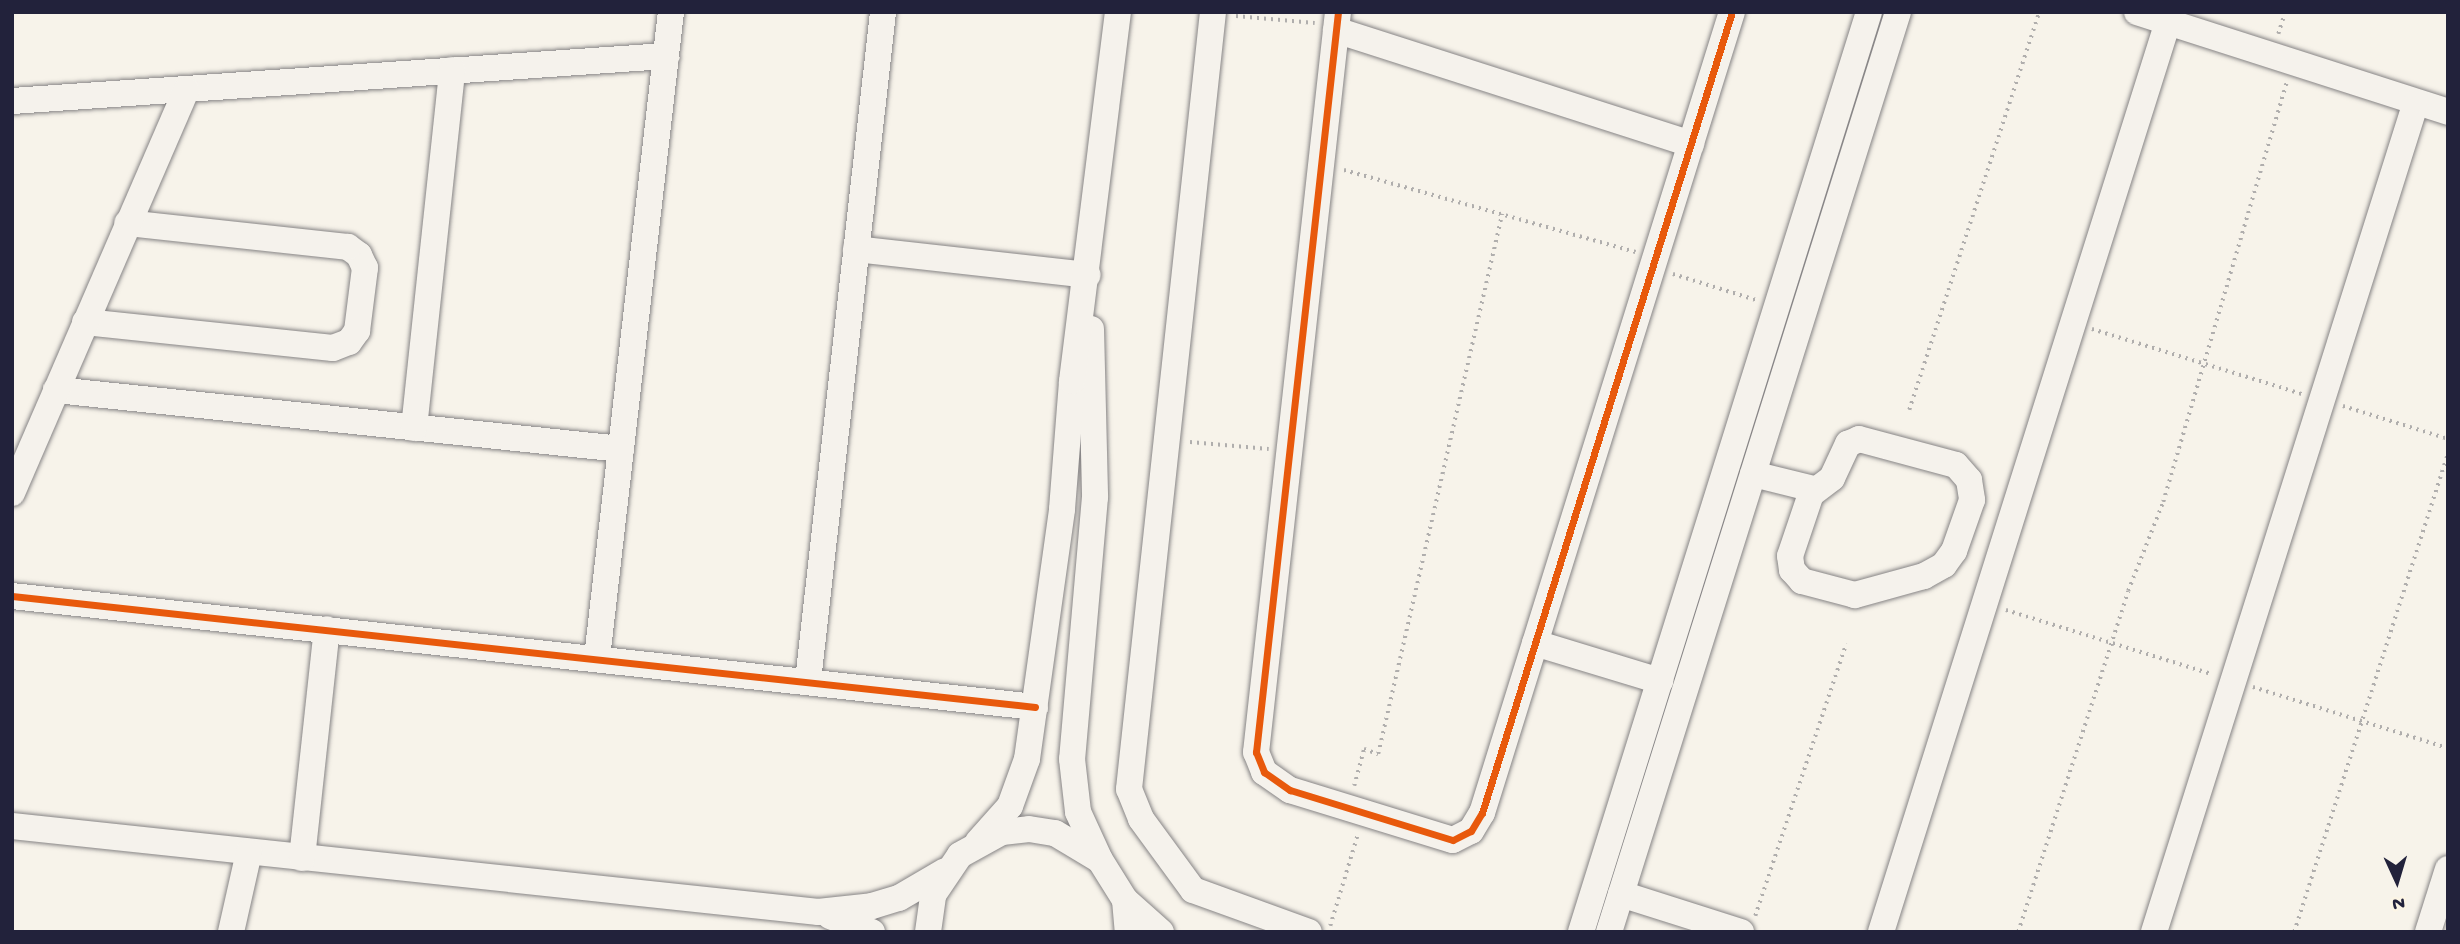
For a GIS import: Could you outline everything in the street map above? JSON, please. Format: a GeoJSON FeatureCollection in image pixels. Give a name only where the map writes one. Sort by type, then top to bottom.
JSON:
{"type":"FeatureCollection","features":[{"type":"Feature","properties":{"kind":"street"},"geometry":{"type":"LineString","coordinates":[[597,658],[671,12]]}},
{"type":"Feature","properties":{"kind":"street"},"geometry":{"type":"LineString","coordinates":[[808,681],[883,12]]}},
{"type":"Feature","properties":{"kind":"street"},"geometry":{"type":"LineString","coordinates":[[12,826],[818,912],[872,906],[899,898],[945,871],[1001,819],[1018,791],[1035,707],[1118,12]]}},
{"type":"Feature","properties":{"kind":"street"},"geometry":{"type":"LineString","coordinates":[[1690,144],[1337,22],[1256,752],[1264,772],[1280,786],[1442,839],[1471,831],[1482,813],[1732,12]]}},
{"type":"Feature","properties":{"kind":"street"},"geometry":{"type":"LineString","coordinates":[[1581,932],[1870,12]]}},
{"type":"Feature","properties":{"kind":"street"},"geometry":{"type":"LineString","coordinates":[[1609,932],[1898,12]]}},
{"type":"Feature","properties":{"kind":"street"},"geometry":{"type":"LineString","coordinates":[[2137,12],[2448,112]]}},
{"type":"Feature","properties":{"kind":"street"},"geometry":{"type":"LineString","coordinates":[[1213,13],[1128,778],[1131,800],[1193,890],[1309,932]]}},
{"type":"Feature","properties":{"kind":"street"},"geometry":{"type":"LineString","coordinates":[[1881,932],[2168,22]]}},
{"type":"Feature","properties":{"kind":"street"},"geometry":{"type":"LineString","coordinates":[[12,101],[666,56]]}},
{"type":"Feature","properties":{"kind":"street"},"geometry":{"type":"LineString","coordinates":[[414,428],[452,71]]}},
{"type":"Feature","properties":{"kind":"street"},"geometry":{"type":"LineString","coordinates":[[12,493],[186,90]]}},
{"type":"Feature","properties":{"kind":"street"},"geometry":{"type":"LineString","coordinates":[[2154,932],[2416,103]]}},
{"type":"Feature","properties":{"kind":"street"},"geometry":{"type":"LineString","coordinates":[[85,322],[333,348],[349,342],[357,331],[365,268],[359,255],[348,247],[127,223]]}},
{"type":"Feature","properties":{"kind":"street"},"geometry":{"type":"LineString","coordinates":[[856,249],[1088,275]]}},
{"type":"Feature","properties":{"kind":"street"},"geometry":{"type":"LineString","coordinates":[[1088,275],[1094,508],[1072,759],[1079,812],[1100,860],[1125,901],[1161,932]]}},
{"type":"Feature","properties":{"kind":"street"},"geometry":{"type":"LineString","coordinates":[[56,390],[621,449]]}},
{"type":"Feature","properties":{"kind":"street"},"geometry":{"type":"LineString","coordinates":[[1753,474],[1814,489],[1832,478],[1848,444],[1859,439],[1956,465],[1969,480],[1972,500],[1954,551],[1944,565],[1924,576],[1855,595],[1802,580],[1792,570],[1790,556],[1814,489]]}},
{"type":"Feature","properties":{"kind":"street"},"geometry":{"type":"LineString","coordinates":[[12,596],[1035,707]]}},
{"type":"Feature","properties":{"kind":"street"},"geometry":{"type":"LineString","coordinates":[[302,858],[327,629]]}},
{"type":"Feature","properties":{"kind":"street"},"geometry":{"type":"LineString","coordinates":[[1535,643],[1660,681]]}},
{"type":"Feature","properties":{"kind":"street"},"geometry":{"type":"LineString","coordinates":[[978,842],[1002,832],[1055,833],[1100,860]]}},
{"type":"Feature","properties":{"kind":"street"},"geometry":{"type":"LineString","coordinates":[[231,932],[248,852]]}},
{"type":"Feature","properties":{"kind":"street"},"geometry":{"type":"LineString","coordinates":[[2428,932],[2448,869]]}},
{"type":"Feature","properties":{"kind":"street"},"geometry":{"type":"LineString","coordinates":[[928,932],[933,895],[945,871]]}},
{"type":"Feature","properties":{"kind":"street"},"geometry":{"type":"LineString","coordinates":[[1621,894],[1748,925]]}},
{"type":"Feature","properties":{"kind":"street"},"geometry":{"type":"LineString","coordinates":[[1125,901],[1128,932]]}},
{"type":"Feature","properties":{"kind":"street"},"geometry":{"type":"LineString","coordinates":[[818,912],[873,932]]}},
{"type":"Feature","properties":{"kind":"path"},"geometry":{"type":"LineString","coordinates":[[1909,411],[2039,12]]}},
{"type":"Feature","properties":{"kind":"path"},"geometry":{"type":"LineString","coordinates":[[2275,41],[2284,12]]}},
{"type":"Feature","properties":{"kind":"path"},"geometry":{"type":"LineString","coordinates":[[1213,13],[1337,22]]}},
{"type":"Feature","properties":{"kind":"path"},"geometry":{"type":"LineString","coordinates":[[2018,932],[2128,592],[2163,502],[2292,62]]}},
{"type":"Feature","properties":{"kind":"path"},"geometry":{"type":"LineString","coordinates":[[1321,164],[1502,214],[1653,262],[1778,307]]}},
{"type":"Feature","properties":{"kind":"path"},"geometry":{"type":"LineString","coordinates":[[1328,932],[1370,794],[1353,787],[1364,749],[1378,754],[1502,214]]}},
{"type":"Feature","properties":{"kind":"path"},"geometry":{"type":"LineString","coordinates":[[2073,323],[2448,439]]}},
{"type":"Feature","properties":{"kind":"path"},"geometry":{"type":"LineString","coordinates":[[1165,439],[1289,451]]}},
{"type":"Feature","properties":{"kind":"path"},"geometry":{"type":"LineString","coordinates":[[2294,932],[2448,453]]}},
{"type":"Feature","properties":{"kind":"path"},"geometry":{"type":"LineString","coordinates":[[1748,925],[1846,644]]}},
{"type":"Feature","properties":{"kind":"cycle path"},"geometry":{"type":"LineString","coordinates":[[1338,12],[1256,752],[1264,772],[1290,790],[1453,840],[1471,831],[1482,813],[1732,12]]}},
{"type":"Feature","properties":{"kind":"cycle path"},"geometry":{"type":"LineString","coordinates":[[12,596],[1035,707]]}}]}
